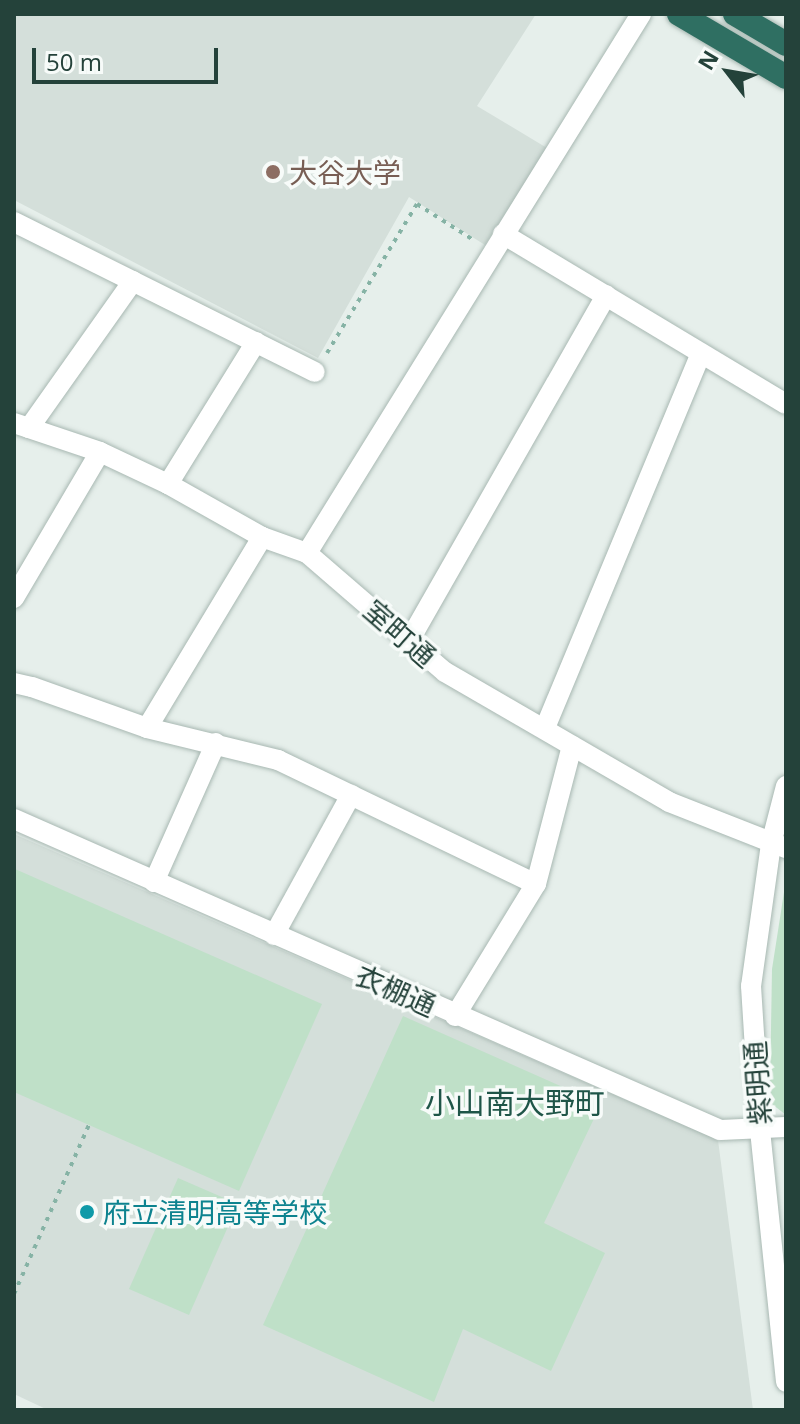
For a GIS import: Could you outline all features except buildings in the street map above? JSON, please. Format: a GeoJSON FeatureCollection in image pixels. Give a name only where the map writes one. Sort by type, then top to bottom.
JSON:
{"type":"FeatureCollection","features":[{"type":"Feature","properties":{"kind":"highway"},"geometry":{"type":"LineString","coordinates":[[679,14],[786,77]]}},
{"type":"Feature","properties":{"kind":"highway"},"geometry":{"type":"LineString","coordinates":[[743,16],[786,44]]}},
{"type":"Feature","properties":{"kind":"street"},"geometry":{"type":"LineString","coordinates":[[307,553],[641,14]]}},
{"type":"Feature","properties":{"kind":"street"},"geometry":{"type":"LineString","coordinates":[[731,44],[743,16]]}},
{"type":"Feature","properties":{"kind":"street"},"geometry":{"type":"LineString","coordinates":[[14,222],[315,372]]}},
{"type":"Feature","properties":{"kind":"street"},"geometry":{"type":"LineString","coordinates":[[503,234],[785,400]]}},
{"type":"Feature","properties":{"kind":"street"},"geometry":{"type":"LineString","coordinates":[[22,426],[133,281]]}},
{"type":"Feature","properties":{"kind":"street"},"geometry":{"type":"LineString","coordinates":[[409,641],[606,295]]}},
{"type":"Feature","properties":{"kind":"street"},"geometry":{"type":"LineString","coordinates":[[168,484],[256,342]]}},
{"type":"Feature","properties":{"kind":"street"},"geometry":{"type":"LineString","coordinates":[[545,728],[701,353]]}},
{"type":"Feature","properties":{"kind":"street","name":"室町通"},"geometry":{"type":"LineString","coordinates":[[22,426],[100,452],[168,484],[262,537],[307,553],[445,672],[669,802],[779,846]]}},
{"type":"Feature","properties":{"kind":"street"},"geometry":{"type":"LineString","coordinates":[[14,598],[100,452]]}},
{"type":"Feature","properties":{"kind":"street"},"geometry":{"type":"LineString","coordinates":[[147,728],[262,537]]}},
{"type":"Feature","properties":{"kind":"street"},"geometry":{"type":"LineString","coordinates":[[14,683],[147,728],[278,760],[536,884]]}},
{"type":"Feature","properties":{"kind":"street"},"geometry":{"type":"LineString","coordinates":[[154,882],[216,743]]}},
{"type":"Feature","properties":{"kind":"street"},"geometry":{"type":"LineString","coordinates":[[455,1016],[536,884],[572,746]]}},
{"type":"Feature","properties":{"kind":"street","name":"紫明通"},"geometry":{"type":"LineString","coordinates":[[786,786],[779,846],[751,986],[760,1130],[786,1382]]}},
{"type":"Feature","properties":{"kind":"street"},"geometry":{"type":"LineString","coordinates":[[274,935],[351,795]]}},
{"type":"Feature","properties":{"kind":"street","name":"衣棚通"},"geometry":{"type":"LineString","coordinates":[[14,819],[455,1016],[720,1130],[786,1127]]}},
{"type":"Feature","properties":{"kind":"path"},"geometry":{"type":"LineString","coordinates":[[315,372],[417,204],[491,252]]}},
{"type":"Feature","properties":{"kind":"path"},"geometry":{"type":"LineString","coordinates":[[14,1294],[89,1125]]}},
{"type":"Feature","properties":{"kind":"shaded area","name":"大谷大学"},"geometry":{"type":"Polygon","coordinates":[[[14,14],[536,14],[477,106],[547,148],[485,245],[409,197],[318,358],[14,200],[14,14]]]}},
{"type":"Feature","properties":{"kind":"shaded area"},"geometry":{"type":"Polygon","coordinates":[[[14,834],[718,1140],[753,1410],[48,1410],[14,1394],[14,834]]]}},
{"type":"Feature","properties":{"kind":"green space"},"geometry":{"type":"Polygon","coordinates":[[[15,869],[322,1004],[239,1191],[14,1092],[15,869]]]}},
{"type":"Feature","properties":{"kind":"green space"},"geometry":{"type":"Polygon","coordinates":[[[785,886],[786,1115],[772,1104],[770,1090],[772,969],[785,886]]]}},
{"type":"Feature","properties":{"kind":"green space"},"geometry":{"type":"Polygon","coordinates":[[[403,1016],[601,1104],[544,1223],[605,1253],[551,1371],[463,1329],[434,1402],[263,1325],[403,1016]]]}},
{"type":"Feature","properties":{"kind":"green space"},"geometry":{"type":"Polygon","coordinates":[[[178,1178],[238,1204],[189,1315],[129,1289],[178,1178]]]}},
{"type":"Feature","properties":{"kind":"place","name":"大谷大学"},"geometry":{"type":"Point","coordinates":[273,172]}},
{"type":"Feature","properties":{"kind":"place","name":"府立清明高等学校"},"geometry":{"type":"Point","coordinates":[87,1212]}},
{"type":"Feature","properties":{"kind":"district","name":"小山南大野町"},"geometry":{"type":"Point","coordinates":[515,1103]}}]}
